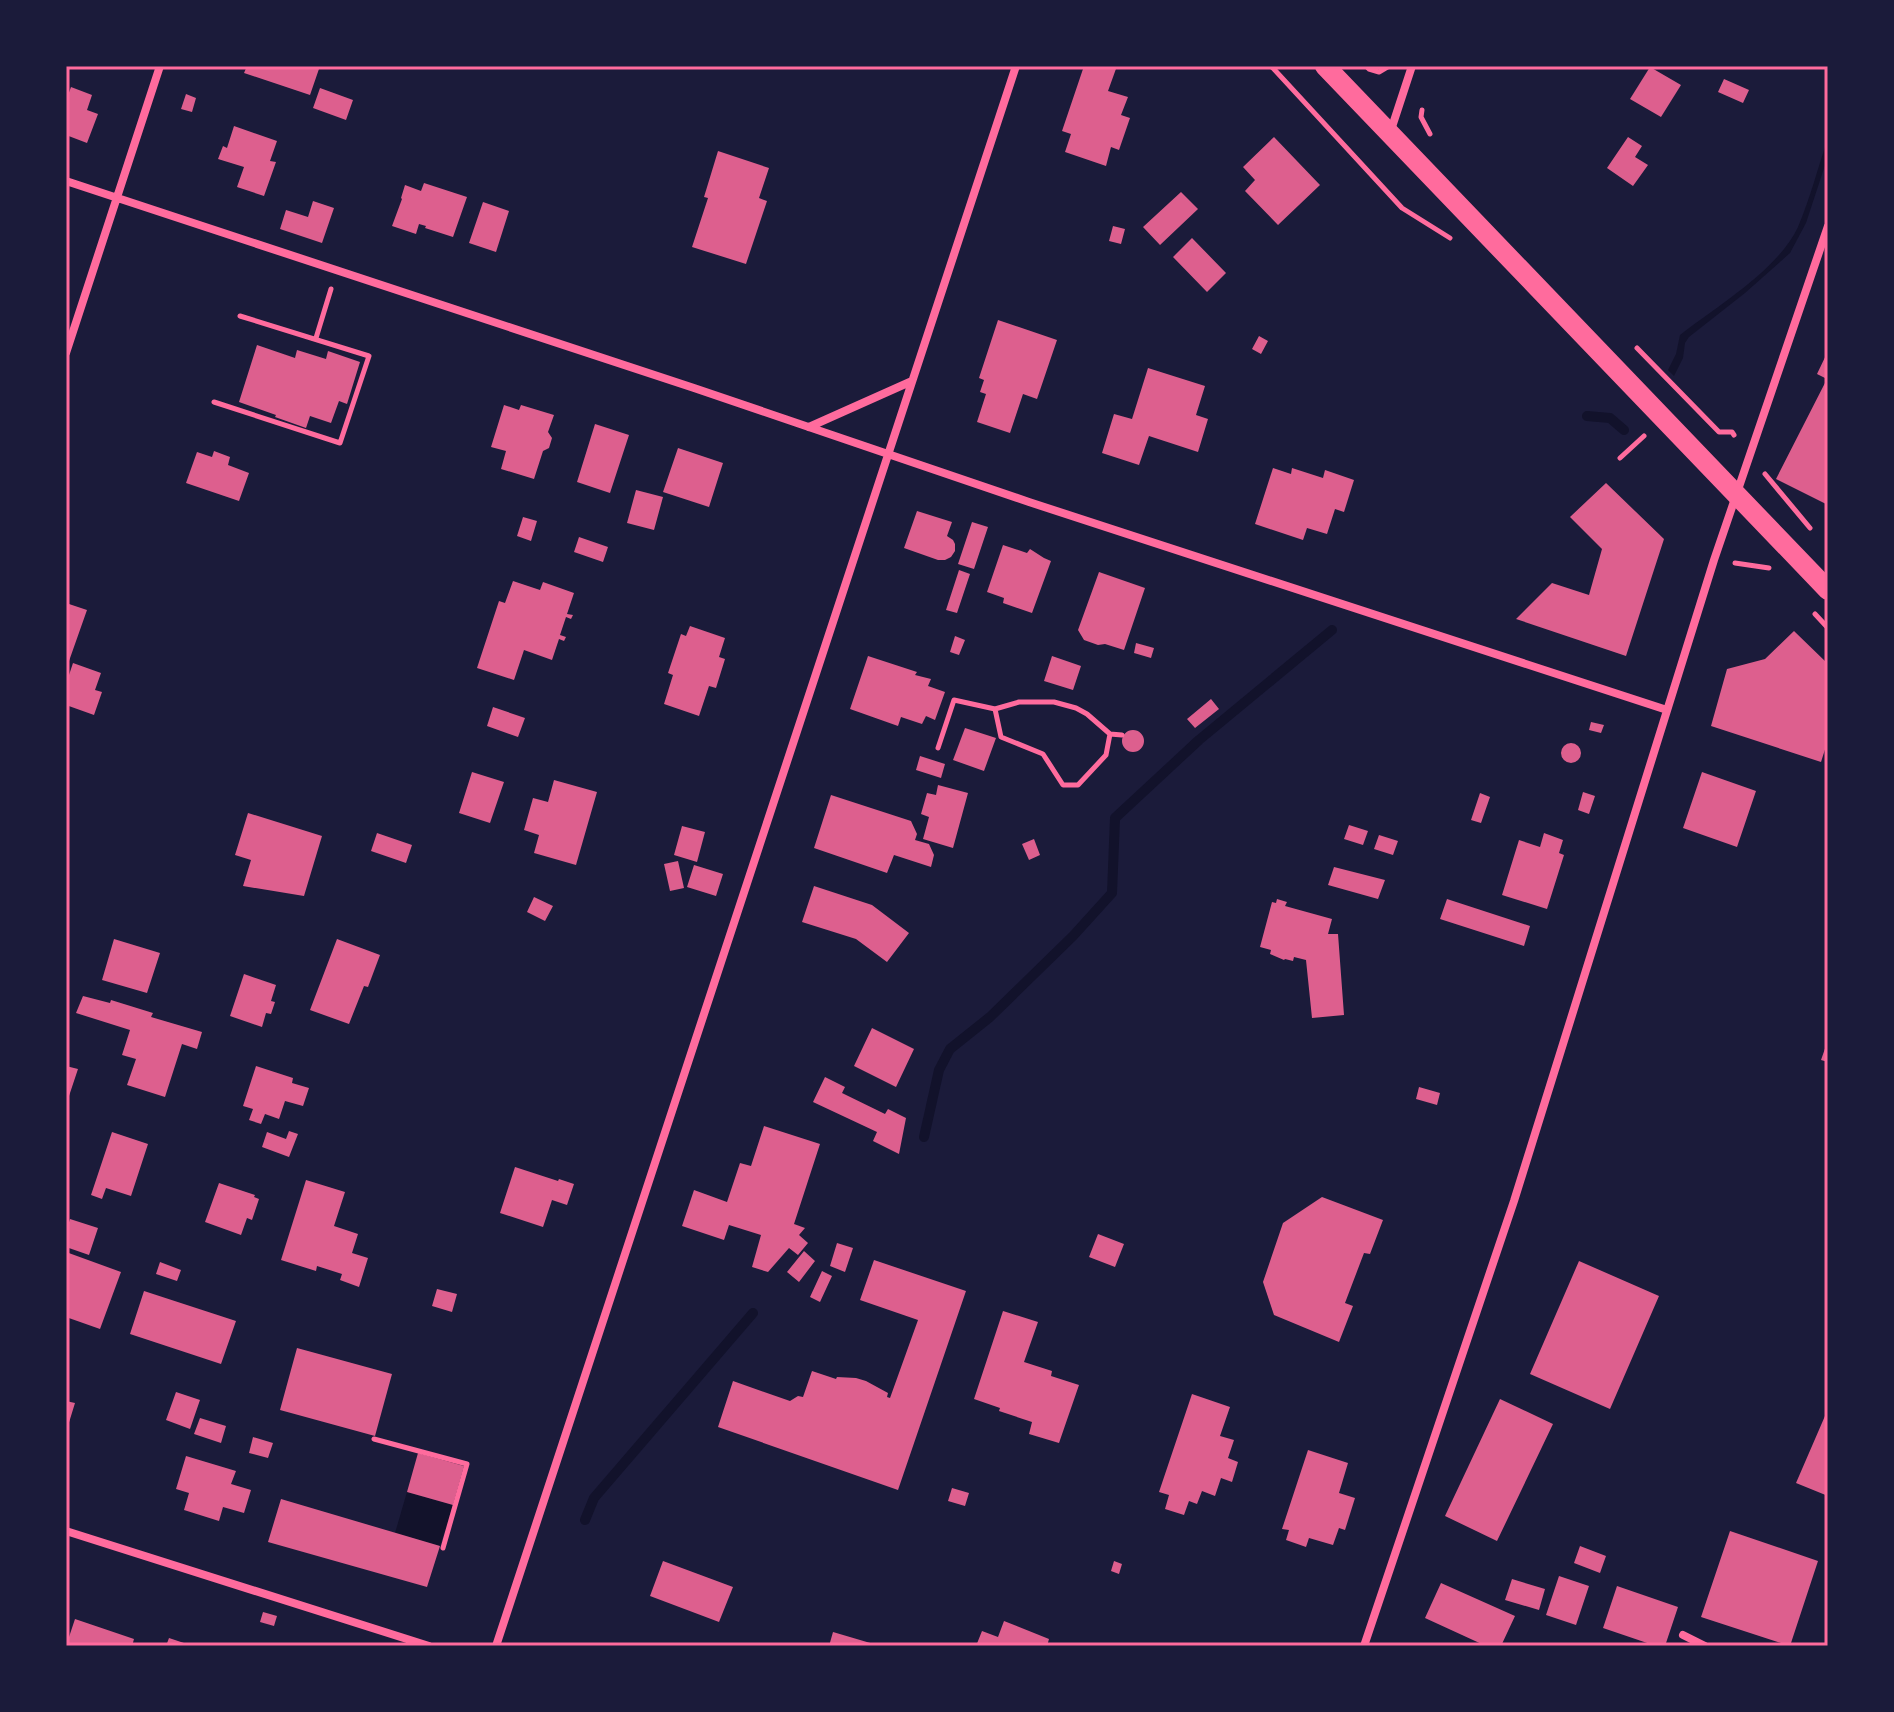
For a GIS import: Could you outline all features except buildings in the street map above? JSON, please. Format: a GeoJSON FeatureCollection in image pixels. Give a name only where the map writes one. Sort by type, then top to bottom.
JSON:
{"type":"FeatureCollection","features":[{"type":"Feature","properties":{"kind":"main road"},"geometry":{"type":"LineString","coordinates":[[1325,66],[1828,590]]}},
{"type":"Feature","properties":{"kind":"street"},"geometry":{"type":"LineString","coordinates":[[66,353],[160,66]]}},
{"type":"Feature","properties":{"kind":"street"},"geometry":{"type":"LineString","coordinates":[[496,1646],[1016,66]]}},
{"type":"Feature","properties":{"kind":"street"},"geometry":{"type":"LineString","coordinates":[[1389,133],[1412,66]]}},
{"type":"Feature","properties":{"kind":"street"},"geometry":{"type":"LineString","coordinates":[[66,181],[1017,498],[1667,710]]}},
{"type":"Feature","properties":{"kind":"street"},"geometry":{"type":"LineString","coordinates":[[1364,1646],[1514,1201],[1714,560],[1828,226]]}},
{"type":"Feature","properties":{"kind":"street"},"geometry":{"type":"LineString","coordinates":[[809,427],[912,381]]}},
{"type":"Feature","properties":{"kind":"street"},"geometry":{"type":"LineString","coordinates":[[66,1531],[429,1646]]}},
{"type":"Feature","properties":{"kind":"street"},"geometry":{"type":"LineString","coordinates":[[1683,1635],[1705,1646]]}},
{"type":"Feature","properties":{"kind":"path"},"geometry":{"type":"LineString","coordinates":[[1271,66],[1402,208],[1456,241]]}},
{"type":"Feature","properties":{"kind":"path"},"geometry":{"type":"LineString","coordinates":[[1366,66],[1379,72],[1391,66],[1424,93],[1421,117],[1432,137]]}},
{"type":"Feature","properties":{"kind":"path"},"geometry":{"type":"LineString","coordinates":[[316,338],[337,270]]}},
{"type":"Feature","properties":{"kind":"path"},"geometry":{"type":"LineString","coordinates":[[214,402],[340,443],[369,356],[240,316]]}},
{"type":"Feature","properties":{"kind":"path"},"geometry":{"type":"LineString","coordinates":[[1631,341],[1719,432],[1732,432],[1810,529]]}},
{"type":"Feature","properties":{"kind":"path"},"geometry":{"type":"LineString","coordinates":[[1620,458],[1644,435],[1654,444]]}},
{"type":"Feature","properties":{"kind":"path"},"geometry":{"type":"LineString","coordinates":[[1714,560],[1771,568]]}},
{"type":"Feature","properties":{"kind":"path"},"geometry":{"type":"LineString","coordinates":[[1809,608],[1828,628]]}},
{"type":"Feature","properties":{"kind":"path"},"geometry":{"type":"LineString","coordinates":[[938,748],[954,700],[995,709],[1019,702],[1054,702],[1087,714],[1110,734],[1122,735]]}},
{"type":"Feature","properties":{"kind":"path"},"geometry":{"type":"LineString","coordinates":[[995,709],[1001,737],[1043,754],[1063,785],[1078,785],[1106,755],[1110,734]]}},
{"type":"Feature","properties":{"kind":"path"},"geometry":{"type":"LineString","coordinates":[[374,1439],[467,1464],[443,1548]]}},
{"type":"Feature","properties":{"kind":"shaded area"},"geometry":{"type":"Polygon","coordinates":[[[1828,138],[1828,156],[1806,223],[1790,253],[1689,337],[1674,376],[1668,370],[1680,335],[1762,272],[1789,243],[1798,227],[1828,138]]]}},
{"type":"Feature","properties":{"kind":"shaded area"},"geometry":{"type":"Polygon","coordinates":[[[407,1492],[453,1505],[440,1546],[395,1533],[407,1492]]]}},
{"type":"Feature","properties":{"kind":"waterway"},"geometry":{"type":"LineString","coordinates":[[1587,416],[1610,418],[1624,430]]}},
{"type":"Feature","properties":{"kind":"waterway"},"geometry":{"type":"LineString","coordinates":[[924,1137],[939,1070],[950,1049],[990,1017],[1112,893],[1115,818],[1199,740],[1332,630]]}},
{"type":"Feature","properties":{"kind":"waterway"},"geometry":{"type":"LineString","coordinates":[[585,1520],[594,1498],[753,1313]]}}]}
